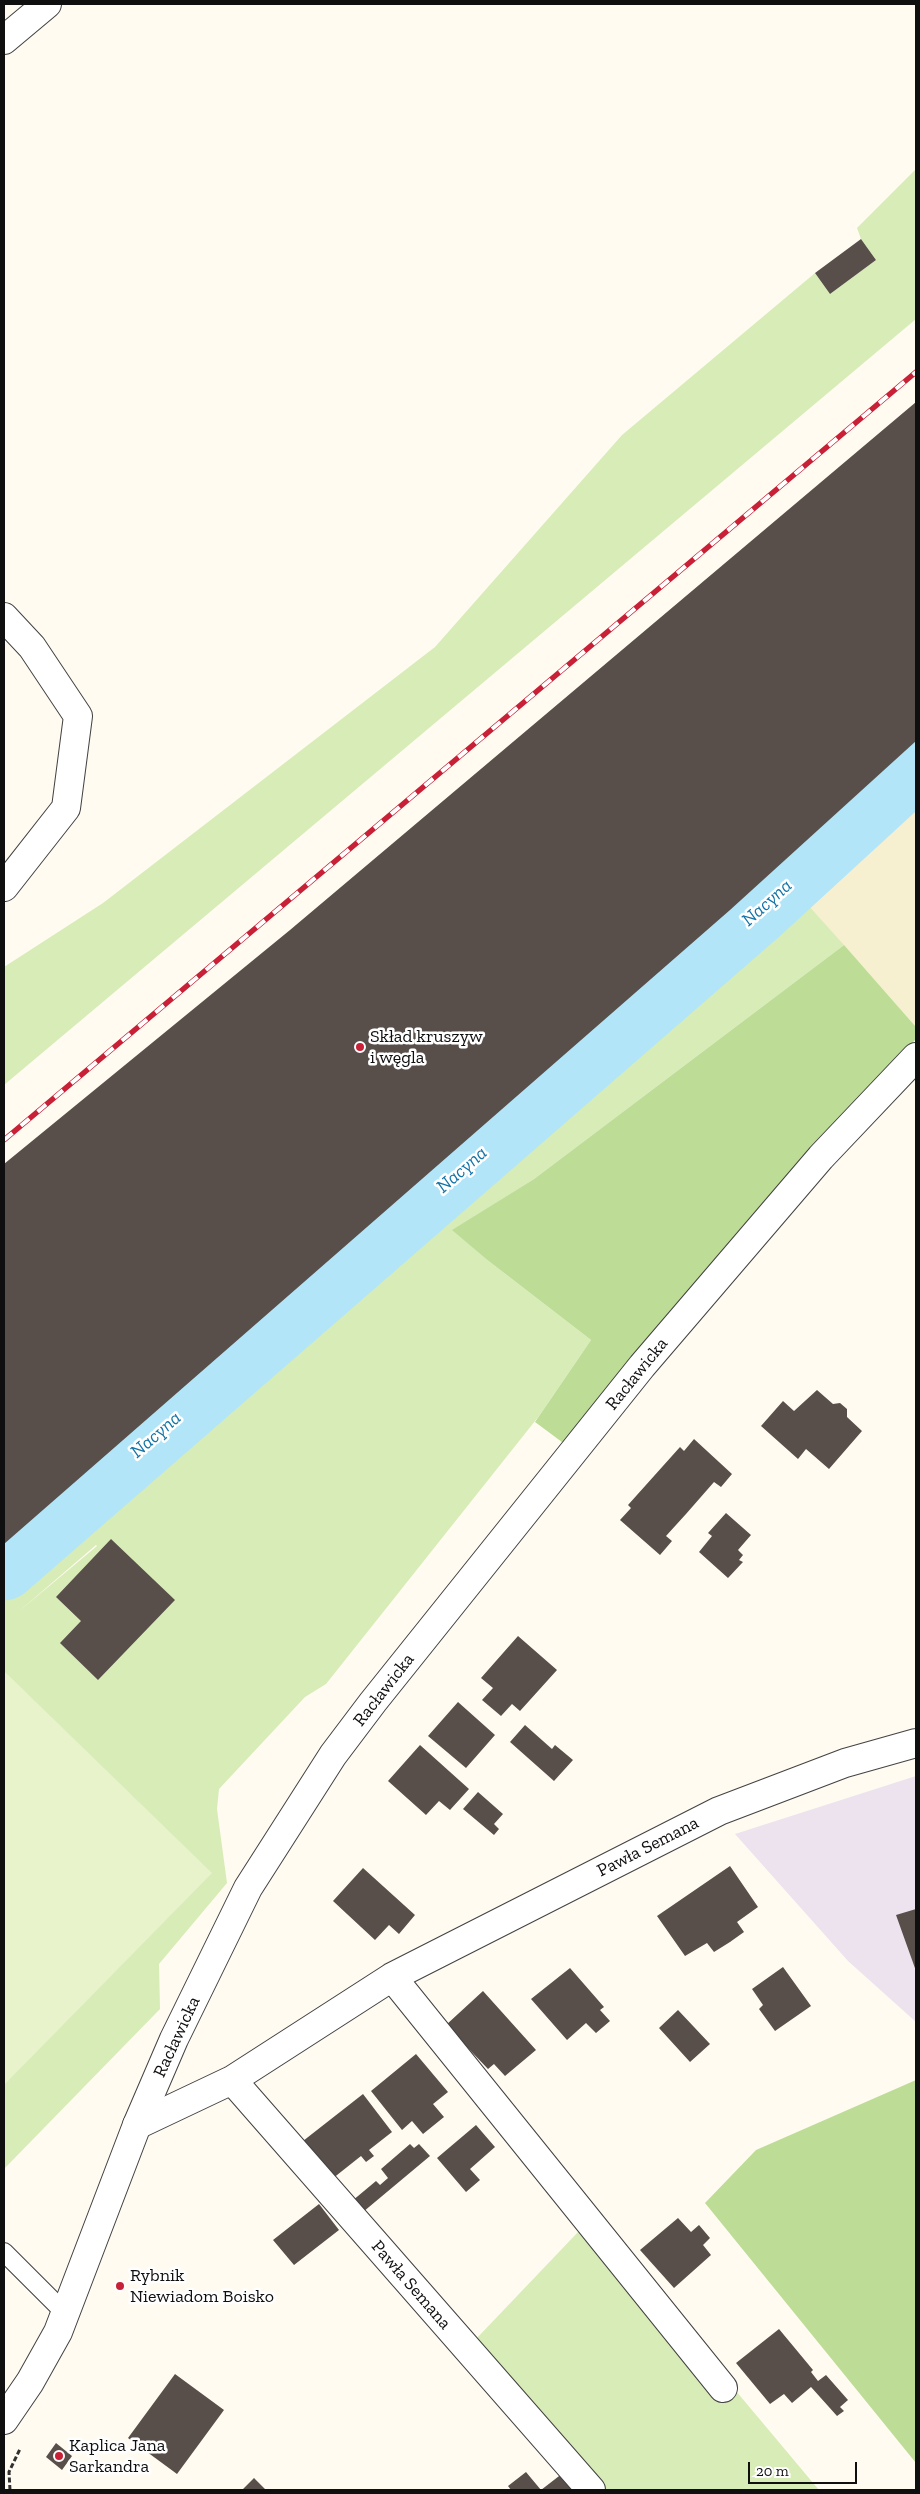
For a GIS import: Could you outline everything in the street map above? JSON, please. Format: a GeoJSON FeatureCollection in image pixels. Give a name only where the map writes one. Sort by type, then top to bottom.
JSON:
{"type":"FeatureCollection","features":[{"type":"Feature","properties":{"kind":"street"},"geometry":{"type":"LineString","coordinates":[[4,40],[47,4]]}},
{"type":"Feature","properties":{"kind":"street"},"geometry":{"type":"LineString","coordinates":[[4,617],[32,646],[78,716],[66,808],[4,887]]}},
{"type":"Feature","properties":{"kind":"street","name":"Racławicka"},"geometry":{"type":"LineString","coordinates":[[4,2420],[42,2361],[65,2313],[136,2125],[174,2039],[248,1888],[333,1755],[642,1366],[820,1157],[916,1057]]}},
{"type":"Feature","properties":{"kind":"street","name":"Pawła Semana"},"geometry":{"type":"LineString","coordinates":[[136,2125],[232,2080],[392,1977],[719,1811],[845,1763],[916,1743]]}},
{"type":"Feature","properties":{"kind":"street"},"geometry":{"type":"LineString","coordinates":[[392,1977],[723,2388]]}},
{"type":"Feature","properties":{"kind":"street","name":"Pawła Semana"},"geometry":{"type":"LineString","coordinates":[[232,2080],[591,2490]]}},
{"type":"Feature","properties":{"kind":"lane"},"geometry":{"type":"LineString","coordinates":[[4,2252],[65,2313]]}},
{"type":"Feature","properties":{"kind":"path"},"geometry":{"type":"LineString","coordinates":[[10,2490],[9,2472],[22,2445]]}},
{"type":"Feature","properties":{"kind":"shaded area"},"geometry":{"type":"Polygon","coordinates":[[[916,787],[916,1027],[800,896],[916,787]]]}},
{"type":"Feature","properties":{"kind":"shaded area"},"geometry":{"type":"Polygon","coordinates":[[[916,1776],[916,2022],[848,1961],[735,1834],[916,1776]]]}},
{"type":"Feature","properties":{"kind":"green space"},"geometry":{"type":"Polygon","coordinates":[[[916,169],[916,319],[4,1085],[4,967],[103,903],[435,647],[622,435],[815,273],[830,294],[876,260],[861,239],[857,228],[916,169]]]}},
{"type":"Feature","properties":{"kind":"green space"},"geometry":{"type":"Polygon","coordinates":[[[800,896],[844,945],[534,1179],[453,1230],[486,1259],[591,1340],[539,1416],[326,1684],[305,1697],[219,1789],[217,1809],[227,1883],[159,1964],[160,2009],[4,2169],[4,1584],[416,1242],[800,896]],[[96,1545],[17,1613],[97,1546],[96,1545]]]}},
{"type":"Feature","properties":{"kind":"green space"},"geometry":{"type":"Polygon","coordinates":[[[844,945],[916,1027],[916,1039],[807,1153],[566,1445],[535,1422],[591,1340],[486,1259],[452,1230],[534,1179],[844,945]]]}},
{"type":"Feature","properties":{"kind":"green space"},"geometry":{"type":"Polygon","coordinates":[[[4,1671],[212,1873],[4,2085],[4,1671]]]}},
{"type":"Feature","properties":{"kind":"green space"},"geometry":{"type":"Polygon","coordinates":[[[916,2080],[916,2463],[705,2203],[756,2150],[916,2080]]]}},
{"type":"Feature","properties":{"kind":"green space"},"geometry":{"type":"Polygon","coordinates":[[[579,2231],[722,2401],[736,2391],[819,2490],[606,2490],[476,2339],[579,2231]]]}},
{"type":"Feature","properties":{"kind":"building"},"geometry":{"type":"Polygon","coordinates":[[[861,239],[876,260],[830,294],[815,273],[861,239]]]}},
{"type":"Feature","properties":{"kind":"building","name":"Skład kruszyw i węgla"},"geometry":{"type":"Polygon","coordinates":[[[916,402],[916,741],[730,910],[4,1544],[4,1164],[290,930],[916,402]]]}},
{"type":"Feature","properties":{"kind":"building"},"geometry":{"type":"Polygon","coordinates":[[[817,1390],[833,1404],[840,1403],[847,1409],[847,1417],[862,1431],[829,1469],[806,1449],[798,1459],[761,1426],[783,1401],[794,1411],[817,1390]]]}},
{"type":"Feature","properties":{"kind":"building"},"geometry":{"type":"Polygon","coordinates":[[[694,1439],[732,1474],[721,1487],[714,1482],[666,1536],[672,1541],[660,1555],[620,1520],[631,1508],[628,1505],[680,1447],[684,1451],[694,1439]]]}},
{"type":"Feature","properties":{"kind":"building"},"geometry":{"type":"Polygon","coordinates":[[[726,1513],[751,1535],[738,1550],[743,1555],[739,1560],[743,1562],[728,1578],[699,1552],[712,1536],[708,1533],[726,1513]]]}},
{"type":"Feature","properties":{"kind":"building"},"geometry":{"type":"Polygon","coordinates":[[[111,1539],[175,1600],[98,1680],[60,1643],[81,1621],[56,1597],[111,1539]]]}},
{"type":"Feature","properties":{"kind":"building"},"geometry":{"type":"Polygon","coordinates":[[[518,1636],[557,1670],[520,1711],[512,1704],[501,1716],[482,1700],[493,1688],[481,1678],[518,1636]]]}},
{"type":"Feature","properties":{"kind":"building"},"geometry":{"type":"Polygon","coordinates":[[[458,1702],[495,1735],[466,1768],[428,1736],[458,1702]]]}},
{"type":"Feature","properties":{"kind":"building"},"geometry":{"type":"Polygon","coordinates":[[[525,1725],[552,1749],[555,1745],[573,1760],[554,1781],[510,1742],[525,1725]]]}},
{"type":"Feature","properties":{"kind":"building"},"geometry":{"type":"Polygon","coordinates":[[[420,1745],[469,1789],[450,1810],[439,1801],[426,1815],[388,1781],[420,1745]]]}},
{"type":"Feature","properties":{"kind":"building"},"geometry":{"type":"Polygon","coordinates":[[[478,1792],[503,1814],[494,1824],[499,1829],[494,1835],[463,1809],[478,1792]]]}},
{"type":"Feature","properties":{"kind":"building"},"geometry":{"type":"Polygon","coordinates":[[[730,1866],[758,1907],[737,1922],[744,1932],[730,1942],[714,1952],[707,1943],[685,1956],[657,1916],[730,1866]]]}},
{"type":"Feature","properties":{"kind":"building"},"geometry":{"type":"Polygon","coordinates":[[[363,1868],[415,1915],[399,1934],[389,1925],[375,1940],[333,1901],[363,1868]]]}},
{"type":"Feature","properties":{"kind":"building"},"geometry":{"type":"Polygon","coordinates":[[[916,1909],[916,1971],[896,1915],[916,1909]]]}},
{"type":"Feature","properties":{"kind":"building"},"geometry":{"type":"Polygon","coordinates":[[[783,1967],[811,2006],[775,2031],[759,2009],[763,2005],[752,1989],[783,1967]]]}},
{"type":"Feature","properties":{"kind":"building"},"geometry":{"type":"Polygon","coordinates":[[[570,1968],[604,2007],[600,2010],[610,2021],[596,2033],[586,2023],[567,2040],[531,1999],[570,1968]]]}},
{"type":"Feature","properties":{"kind":"building"},"geometry":{"type":"Polygon","coordinates":[[[483,1991],[536,2050],[505,2076],[494,2064],[488,2069],[446,2025],[483,1991]]]}},
{"type":"Feature","properties":{"kind":"building"},"geometry":{"type":"Polygon","coordinates":[[[678,2010],[710,2044],[690,2062],[659,2028],[678,2010]]]}},
{"type":"Feature","properties":{"kind":"building"},"geometry":{"type":"Polygon","coordinates":[[[416,2054],[448,2092],[433,2104],[444,2117],[423,2134],[412,2121],[402,2130],[371,2091],[416,2054]]]}},
{"type":"Feature","properties":{"kind":"building"},"geometry":{"type":"Polygon","coordinates":[[[363,2094],[392,2132],[369,2150],[374,2156],[366,2162],[361,2156],[332,2179],[303,2141],[363,2094]]]}},
{"type":"Feature","properties":{"kind":"building"},"geometry":{"type":"Polygon","coordinates":[[[476,2125],[495,2147],[470,2169],[480,2180],[466,2192],[437,2158],[476,2125]]]}},
{"type":"Feature","properties":{"kind":"building"},"geometry":{"type":"Polygon","coordinates":[[[410,2144],[414,2148],[419,2144],[430,2156],[363,2212],[352,2201],[376,2181],[380,2185],[388,2178],[381,2169],[410,2144]]]}},
{"type":"Feature","properties":{"kind":"building"},"geometry":{"type":"Polygon","coordinates":[[[319,2204],[339,2230],[294,2265],[273,2240],[319,2204]]]}},
{"type":"Feature","properties":{"kind":"building"},"geometry":{"type":"Polygon","coordinates":[[[678,2218],[691,2232],[699,2225],[710,2238],[703,2245],[711,2255],[674,2288],[640,2250],[678,2218]]]}},
{"type":"Feature","properties":{"kind":"building"},"geometry":{"type":"Polygon","coordinates":[[[779,2329],[813,2370],[811,2372],[818,2381],[826,2375],[848,2400],[840,2407],[844,2411],[837,2416],[811,2387],[792,2403],[784,2394],[770,2404],[736,2363],[779,2329]]]}},
{"type":"Feature","properties":{"kind":"building"},"geometry":{"type":"Polygon","coordinates":[[[175,2374],[224,2410],[177,2474],[128,2438],[175,2374]]]}},
{"type":"Feature","properties":{"kind":"building","name":"Kaplica Jana Sarkandra"},"geometry":{"type":"Polygon","coordinates":[[[56,2443],[72,2456],[62,2470],[46,2457],[56,2443]]]}},
{"type":"Feature","properties":{"kind":"building"},"geometry":{"type":"Polygon","coordinates":[[[526,2472],[541,2490],[511,2490],[508,2486],[526,2472]]]}},
{"type":"Feature","properties":{"kind":"building"},"geometry":{"type":"Polygon","coordinates":[[[563,2473],[577,2490],[541,2490],[563,2473]]]}},
{"type":"Feature","properties":{"kind":"building"},"geometry":{"type":"Polygon","coordinates":[[[254,2478],[266,2490],[242,2490],[254,2478]]]}},
{"type":"Feature","properties":{"kind":"waterway","name":"Nacyna"},"geometry":{"type":"LineString","coordinates":[[4,1568],[757,913],[916,767]]}},
{"type":"Feature","properties":{"kind":"railway"},"geometry":{"type":"LineString","coordinates":[[4,1140],[916,372]]}},
{"type":"Feature","properties":{"kind":"place","name":"Skład kruszyw i węgla"},"geometry":{"type":"Point","coordinates":[360,1047]}},
{"type":"Feature","properties":{"kind":"place","name":"Rybnik Niewiadom Boisko"},"geometry":{"type":"Point","coordinates":[120,2286]}},
{"type":"Feature","properties":{"kind":"place","name":"Kaplica Jana Sarkandra"},"geometry":{"type":"Point","coordinates":[59,2456]}}]}
